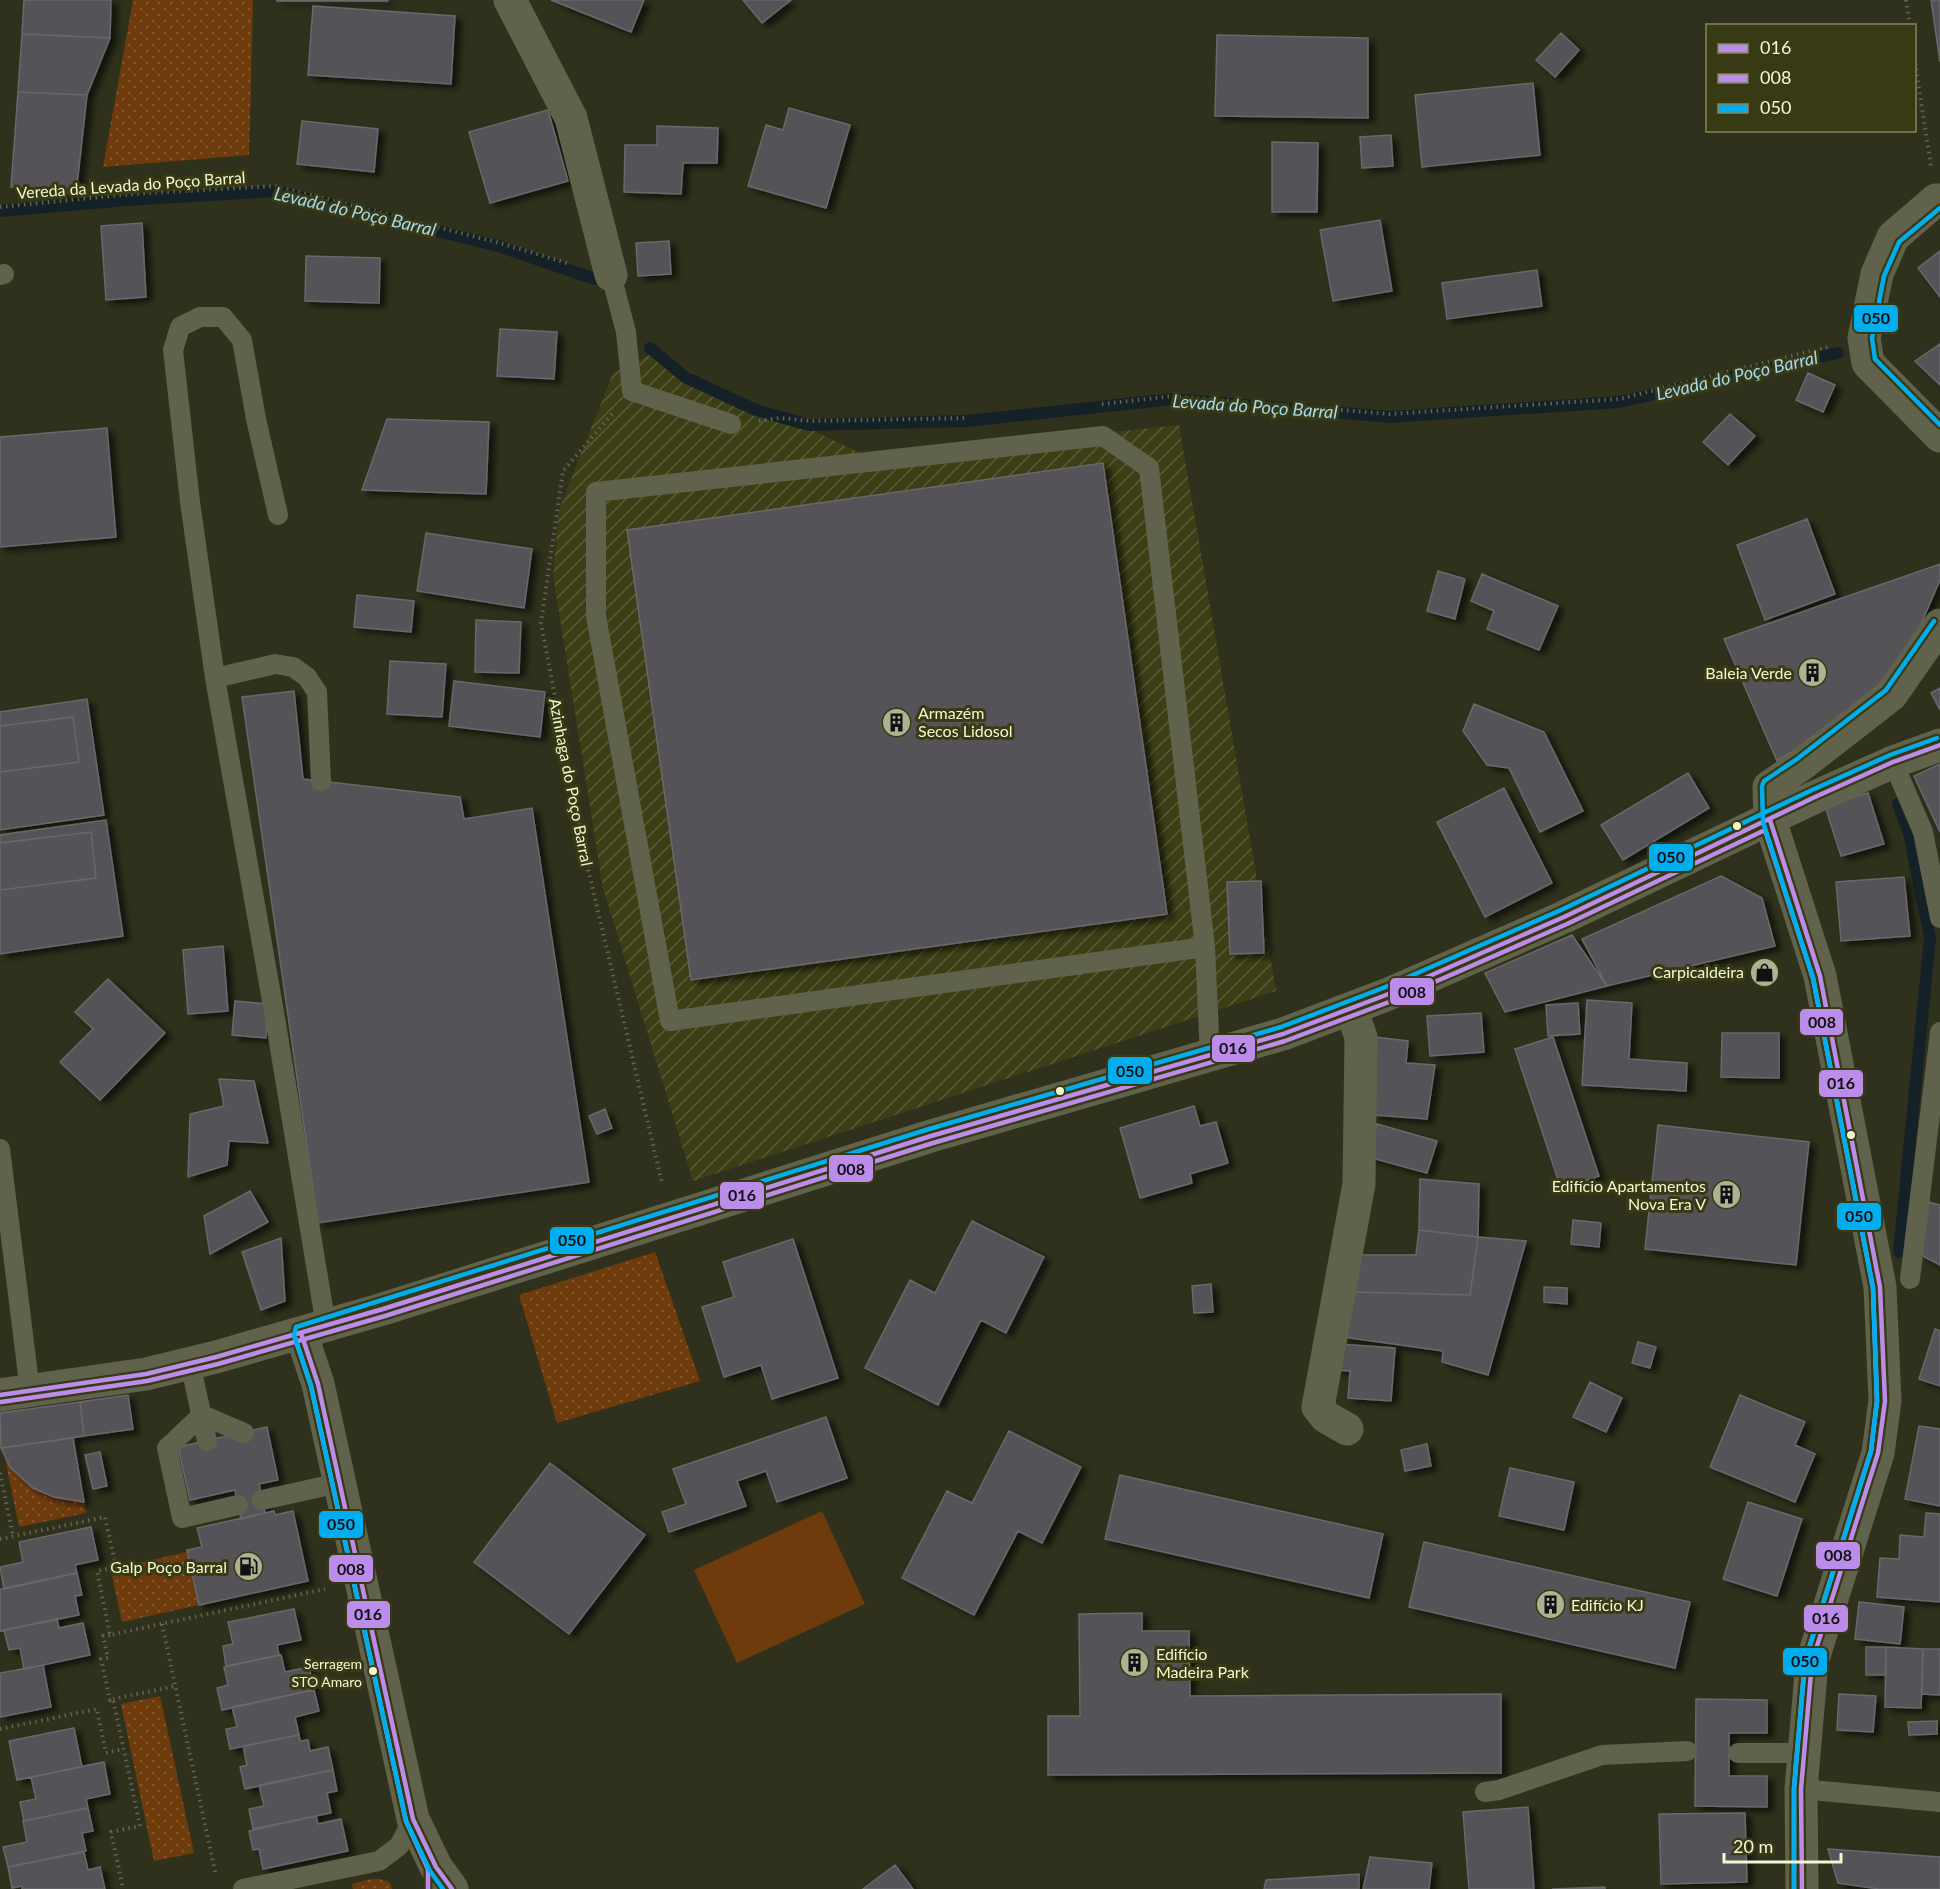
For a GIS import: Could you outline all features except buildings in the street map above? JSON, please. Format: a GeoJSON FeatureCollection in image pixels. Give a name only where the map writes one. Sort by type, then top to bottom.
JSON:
{"type":"FeatureCollection","features":[{"type":"Feature","properties":{"kind":"street"},"geometry":{"type":"LineString","coordinates":[[510,0],[570,118],[611,275]]}},
{"type":"Feature","properties":{"kind":"street"},"geometry":{"type":"LineString","coordinates":[[1938,200],[1893,237],[1877,274],[1864,338],[1868,363],[1940,436]]}},
{"type":"Feature","properties":{"kind":"street"},"geometry":{"type":"LineString","coordinates":[[1802,1889],[1801,1788],[1812,1662],[1878,1453],[1885,1401],[1880,1287],[1820,976],[1770,820],[1769,787],[1802,765],[1891,695],[1940,625]]}},
{"type":"Feature","properties":{"kind":"street"},"geometry":{"type":"LineString","coordinates":[[15,1393],[146,1374],[314,1330],[920,1140],[1282,1034],[1351,1009],[1564,917],[1893,762],[1940,745]]}},
{"type":"Feature","properties":{"kind":"street"},"geometry":{"type":"LineString","coordinates":[[1347,1429],[1326,1417],[1318,1407],[1359,1184],[1361,1037],[1351,1009]]}},
{"type":"Feature","properties":{"kind":"street"},"geometry":{"type":"LineString","coordinates":[[314,1330],[318,1384],[413,1819],[442,1882]]}},
{"type":"Feature","properties":{"kind":"lane"},"geometry":{"type":"LineString","coordinates":[[611,275],[626,332],[632,391],[731,424]]}},
{"type":"Feature","properties":{"kind":"lane"},"geometry":{"type":"LineString","coordinates":[[278,515],[256,419],[242,340],[223,317],[200,317],[180,327],[173,350],[190,502],[215,678],[274,1012],[314,1330]]}},
{"type":"Feature","properties":{"kind":"lane"},"geometry":{"type":"LineString","coordinates":[[1205,947],[670,1021],[596,616],[596,492],[1103,436],[1149,468],[1205,947],[1210,1056]]}},
{"type":"Feature","properties":{"kind":"lane"},"geometry":{"type":"LineString","coordinates":[[215,678],[275,664],[293,667],[307,677],[317,692],[321,781]]}},
{"type":"Feature","properties":{"kind":"lane"},"geometry":{"type":"LineString","coordinates":[[1893,762],[1923,832],[1940,918]]}},
{"type":"Feature","properties":{"kind":"lane"},"geometry":{"type":"LineString","coordinates":[[1910,1279],[1940,1032]]}},
{"type":"Feature","properties":{"kind":"lane"},"geometry":{"type":"LineString","coordinates":[[0,1149],[15,1393]]}},
{"type":"Feature","properties":{"kind":"lane"},"geometry":{"type":"LineString","coordinates":[[190,1363],[207,1441]]}},
{"type":"Feature","properties":{"kind":"lane"},"geometry":{"type":"LineString","coordinates":[[202,1415],[244,1433]]}},
{"type":"Feature","properties":{"kind":"lane"},"geometry":{"type":"LineString","coordinates":[[202,1415],[167,1448],[182,1518],[227,1502]]}},
{"type":"Feature","properties":{"kind":"lane"},"geometry":{"type":"LineString","coordinates":[[262,1500],[339,1483]]}},
{"type":"Feature","properties":{"kind":"lane"},"geometry":{"type":"LineString","coordinates":[[1485,1792],[1499,1790],[1602,1755],[1687,1750]]}},
{"type":"Feature","properties":{"kind":"lane"},"geometry":{"type":"LineString","coordinates":[[1738,1752],[1803,1753]]}},
{"type":"Feature","properties":{"kind":"lane"},"geometry":{"type":"LineString","coordinates":[[1801,1788],[1940,1802]]}},
{"type":"Feature","properties":{"kind":"lane"},"geometry":{"type":"LineString","coordinates":[[243,1889],[379,1861],[399,1846],[413,1819]]}},
{"type":"Feature","properties":{"kind":"path"},"geometry":{"type":"LineString","coordinates":[[1906,0],[1910,24]]}},
{"type":"Feature","properties":{"kind":"path"},"geometry":{"type":"LineString","coordinates":[[1916,69],[1938,200]]}},
{"type":"Feature","properties":{"kind":"path","name":"Vereda da Levada do Poço Barral"},"geometry":{"type":"LineString","coordinates":[[0,207],[131,194],[275,186],[500,243],[611,275]]}},
{"type":"Feature","properties":{"kind":"path"},"geometry":{"type":"LineString","coordinates":[[1092,405],[1173,396],[1390,414],[1619,399],[1864,338]]}},
{"type":"Feature","properties":{"kind":"path","name":"Azinhaga do Poço Barral"},"geometry":{"type":"LineString","coordinates":[[632,391],[562,471],[541,623],[588,869],[664,1194]]}},
{"type":"Feature","properties":{"kind":"path"},"geometry":{"type":"LineString","coordinates":[[731,424],[780,418],[812,421],[977,417]]}},
{"type":"Feature","properties":{"kind":"path"},"geometry":{"type":"LineString","coordinates":[[0,1473],[14,1536]]}},
{"type":"Feature","properties":{"kind":"path"},"geometry":{"type":"LineString","coordinates":[[0,1539],[105,1517],[116,1567],[97,1571],[111,1635]]}},
{"type":"Feature","properties":{"kind":"path"},"geometry":{"type":"LineString","coordinates":[[176,1686],[110,1700],[102,1659],[108,1658],[103,1636],[323,1590]]}},
{"type":"Feature","properties":{"kind":"path"},"geometry":{"type":"LineString","coordinates":[[162,1624],[216,1878]]}},
{"type":"Feature","properties":{"kind":"path"},"geometry":{"type":"LineString","coordinates":[[113,1699],[140,1826],[111,1832],[123,1889]]}},
{"type":"Feature","properties":{"kind":"path"},"geometry":{"type":"LineString","coordinates":[[0,1729],[97,1709],[106,1753],[123,1749]]}},
{"type":"Feature","properties":{"kind":"shaded area"},"geometry":{"type":"Polygon","coordinates":[[[133,0],[253,0],[249,155],[103,167],[133,0]]]}},
{"type":"Feature","properties":{"kind":"shaded area"},"geometry":{"type":"Polygon","coordinates":[[[652,354],[871,458],[1179,425],[1276,991],[693,1181],[603,888],[553,575],[559,510],[613,373],[652,354]]]}},
{"type":"Feature","properties":{"kind":"shaded area"},"geometry":{"type":"Polygon","coordinates":[[[655,1252],[700,1381],[557,1423],[519,1295],[655,1252]]]}},
{"type":"Feature","properties":{"kind":"shaded area"},"geometry":{"type":"Polygon","coordinates":[[[5,1458],[20,1477],[29,1484],[49,1495],[84,1502],[86,1513],[19,1527],[5,1458]]]}},
{"type":"Feature","properties":{"kind":"shaded area"},"geometry":{"type":"Polygon","coordinates":[[[822,1511],[865,1604],[737,1663],[694,1570],[822,1511]]]}},
{"type":"Feature","properties":{"kind":"shaded area"},"geometry":{"type":"Polygon","coordinates":[[[187,1552],[199,1605],[122,1622],[112,1576],[125,1573],[124,1566],[187,1552]]]}},
{"type":"Feature","properties":{"kind":"shaded area"},"geometry":{"type":"Polygon","coordinates":[[[160,1696],[194,1853],[154,1861],[121,1704],[160,1696]]]}},
{"type":"Feature","properties":{"kind":"shaded area"},"geometry":{"type":"Polygon","coordinates":[[[381,1879],[390,1883],[392,1889],[353,1889],[352,1884],[381,1879]]]}},
{"type":"Feature","properties":{"kind":"waterway","name":"Levada do Poço Barral"},"geometry":{"type":"LineString","coordinates":[[0,211],[276,191],[498,246],[595,279]]}},
{"type":"Feature","properties":{"kind":"waterway","name":"Levada do Poço Barral"},"geometry":{"type":"LineString","coordinates":[[650,348],[685,377],[756,410],[809,425],[966,421],[1173,399],[1390,417],[1619,402],[1838,353]]}},
{"type":"Feature","properties":{"kind":"waterway"},"geometry":{"type":"LineString","coordinates":[[1898,804],[1909,833],[1930,938],[1899,1252]]}},
{"type":"Feature","properties":{"kind":"transit line","name":"050"},"geometry":{"type":"LineString","coordinates":[[1940,208],[1899,242],[1884,276],[1872,338],[1875,359],[1940,425]]}},
{"type":"Feature","properties":{"kind":"transit line","name":"050"},"geometry":{"type":"LineString","coordinates":[[1794,1889],[1794,1788],[1805,1661],[1871,1451],[1877,1401],[1873,1288],[1813,978],[1763,822],[1762,786],[1764,781],[1797,759],[1886,690],[1934,621]]}},
{"type":"Feature","properties":{"kind":"transit line","name":"050"},"geometry":{"type":"LineString","coordinates":[[443,1889],[430,1871],[406,1821],[311,1386],[294,1335],[296,1327],[929,1129],[1281,1027],[1383,988],[1561,910],[1812,790],[1890,755],[1937,738]]}},
{"type":"Feature","properties":{"kind":"transit line","name":"016"},"geometry":{"type":"LineString","coordinates":[[0,1395],[146,1374],[216,1357],[383,1309],[931,1136],[1283,1034],[1386,995],[1564,917],[1815,797],[1893,762],[1940,745]]}},
{"type":"Feature","properties":{"kind":"transit line","name":"016"},"geometry":{"type":"LineString","coordinates":[[1770,820],[1820,976],[1880,1287],[1885,1401],[1878,1453],[1812,1662],[1801,1789],[1802,1889]]}},
{"type":"Feature","properties":{"kind":"transit line","name":"008"},"geometry":{"type":"LineString","coordinates":[[1,1402],[147,1381],[218,1364],[385,1316],[933,1143],[1285,1041],[1389,1002],[1567,924],[1765,830],[1813,978],[1873,1288],[1877,1401],[1871,1451],[1805,1661],[1794,1788],[1794,1889]]}},
{"type":"Feature","properties":{"kind":"transit line","name":"016"},"geometry":{"type":"LineString","coordinates":[[301,1333],[318,1384],[413,1819],[436,1867],[452,1889]]}},
{"type":"Feature","properties":{"kind":"transit line","name":"008"},"geometry":{"type":"LineString","coordinates":[[294,1335],[311,1386],[406,1821],[428,1869],[428,1889]]}},
{"type":"Feature","properties":{"kind":"place","name":"Baleia Verde"},"geometry":{"type":"Point","coordinates":[1813,673]}},
{"type":"Feature","properties":{"kind":"place","name":"Armazém Secos Lidosol"},"geometry":{"type":"Point","coordinates":[897,722]}},
{"type":"Feature","properties":{"kind":"place","name":"Carpicaldeira"},"geometry":{"type":"Point","coordinates":[1765,972]}},
{"type":"Feature","properties":{"kind":"place","name":"Edifício Apartamentos Nova Era V"},"geometry":{"type":"Point","coordinates":[1727,1195]}},
{"type":"Feature","properties":{"kind":"place","name":"Galp Poço Barral"},"geometry":{"type":"Point","coordinates":[248,1567]}},
{"type":"Feature","properties":{"kind":"place","name":"Edifício KJ"},"geometry":{"type":"Point","coordinates":[1550,1605]}},
{"type":"Feature","properties":{"kind":"place","name":"Edifício Madeira Park"},"geometry":{"type":"Point","coordinates":[1135,1663]}},
{"type":"Feature","properties":{"kind":"place","name":"Serragem STO Amaro"},"geometry":{"type":"Point","coordinates":[373,1671]}}]}
